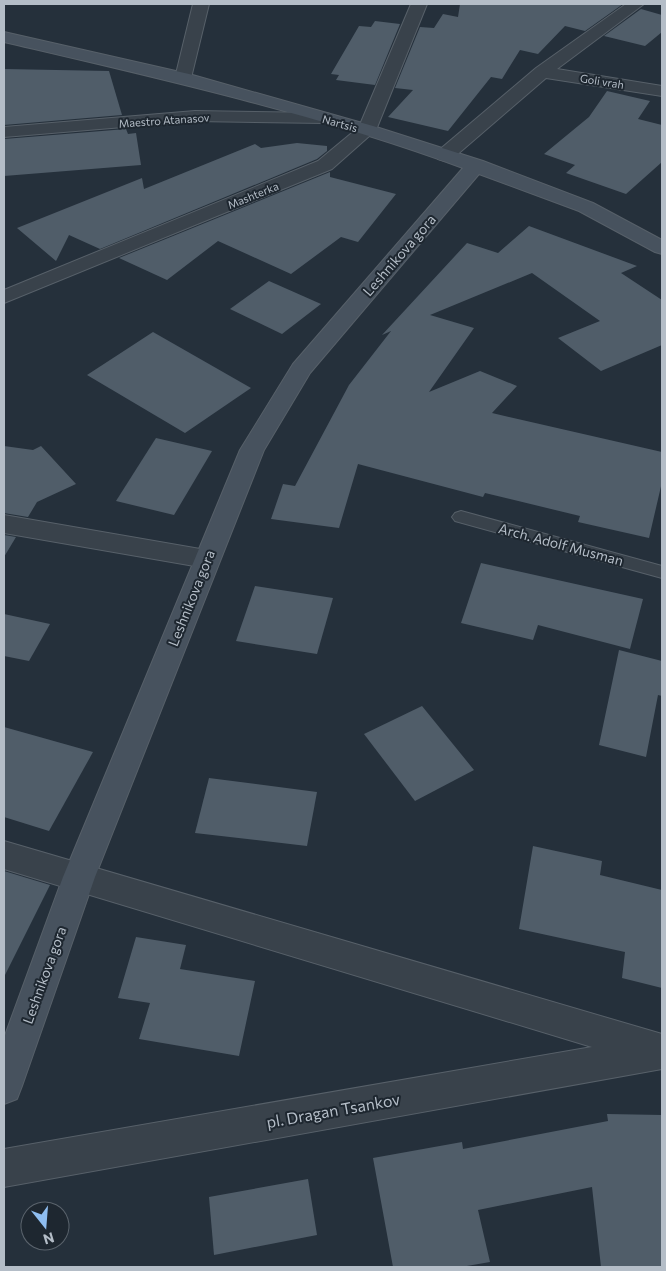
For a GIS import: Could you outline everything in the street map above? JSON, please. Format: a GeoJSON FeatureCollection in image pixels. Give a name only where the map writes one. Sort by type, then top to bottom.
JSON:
{"type":"FeatureCollection","features":[{"type":"Feature","properties":{"kind":"street"},"geometry":{"type":"LineString","coordinates":[[183,78],[201,4]]}},
{"type":"Feature","properties":{"kind":"street","name":"Mashterka"},"geometry":{"type":"LineString","coordinates":[[4,296],[325,165],[367,130],[419,4]]}},
{"type":"Feature","properties":{"kind":"street"},"geometry":{"type":"LineString","coordinates":[[445,155],[542,72],[636,4]]}},
{"type":"Feature","properties":{"kind":"street","name":"Nartsis"},"geometry":{"type":"LineString","coordinates":[[4,37],[183,78],[367,130],[445,155],[586,207],[662,248]]}},
{"type":"Feature","properties":{"kind":"street","name":"Goli vrah"},"geometry":{"type":"LineString","coordinates":[[542,72],[662,90]]}},
{"type":"Feature","properties":{"kind":"street","name":"Maestro Atanasov"},"geometry":{"type":"LineString","coordinates":[[4,132],[195,116],[324,118]]}},
{"type":"Feature","properties":{"kind":"street","name":"Leshnikova gora"},"geometry":{"type":"LineString","coordinates":[[4,1086],[79,877],[206,559],[252,450],[301,369],[476,165]]}},
{"type":"Feature","properties":{"kind":"street"},"geometry":{"type":"LineString","coordinates":[[4,524],[206,559]]}},
{"type":"Feature","properties":{"kind":"street","name":"pl. Dragan Tsankov"},"geometry":{"type":"LineString","coordinates":[[4,856],[662,1052]]}},
{"type":"Feature","properties":{"kind":"street","name":"pl. Dragan Tsankov"},"geometry":{"type":"LineString","coordinates":[[4,1168],[662,1052]]}},
{"type":"Feature","properties":{"kind":"lane","name":"Arch. Adolf Musman"},"geometry":{"type":"LineString","coordinates":[[461,517],[662,572]]}},
{"type":"Feature","properties":{"kind":"building"},"geometry":{"type":"Polygon","coordinates":[[[460,4],[623,4],[585,31],[565,26],[538,54],[520,50],[502,79],[491,77],[448,131],[388,117],[413,90],[395,88],[420,27],[434,28],[443,14],[458,17],[460,4]]]}},
{"type":"Feature","properties":{"kind":"building"},"geometry":{"type":"Polygon","coordinates":[[[641,9],[662,15],[662,32],[645,46],[604,36],[641,9]]]}},
{"type":"Feature","properties":{"kind":"building"},"geometry":{"type":"Polygon","coordinates":[[[375,21],[400,24],[375,85],[336,80],[339,75],[331,74],[359,26],[371,27],[375,21]]]}},
{"type":"Feature","properties":{"kind":"building"},"geometry":{"type":"Polygon","coordinates":[[[4,69],[109,71],[122,115],[4,125],[4,69]]]}},
{"type":"Feature","properties":{"kind":"building"},"geometry":{"type":"Polygon","coordinates":[[[607,91],[650,101],[638,119],[662,125],[662,162],[626,194],[566,173],[575,165],[544,154],[589,117],[607,91]]]}},
{"type":"Feature","properties":{"kind":"building"},"geometry":{"type":"Polygon","coordinates":[[[126,129],[128,134],[136,133],[141,165],[4,176],[4,139],[126,129]]]}},
{"type":"Feature","properties":{"kind":"building"},"geometry":{"type":"Polygon","coordinates":[[[297,143],[327,146],[327,151],[317,159],[100,249],[69,235],[56,261],[17,228],[142,178],[144,189],[255,144],[261,148],[297,143]]]}},
{"type":"Feature","properties":{"kind":"building"},"geometry":{"type":"Polygon","coordinates":[[[330,172],[330,177],[396,194],[358,242],[341,237],[291,274],[218,241],[167,280],[119,258],[330,172]]]}},
{"type":"Feature","properties":{"kind":"building"},"geometry":{"type":"Polygon","coordinates":[[[529,226],[637,266],[621,273],[662,300],[662,345],[601,371],[558,338],[600,321],[532,273],[430,315],[474,328],[429,392],[480,371],[517,386],[492,413],[662,452],[662,482],[649,538],[578,522],[580,516],[485,493],[483,497],[358,464],[339,528],[271,519],[283,484],[295,486],[349,385],[391,331],[382,335],[467,243],[498,253],[529,226]]]}},
{"type":"Feature","properties":{"kind":"building"},"geometry":{"type":"Polygon","coordinates":[[[269,281],[321,304],[282,334],[230,309],[269,281]]]}},
{"type":"Feature","properties":{"kind":"building"},"geometry":{"type":"Polygon","coordinates":[[[153,332],[251,388],[185,433],[87,375],[153,332]]]}},
{"type":"Feature","properties":{"kind":"building"},"geometry":{"type":"Polygon","coordinates":[[[156,438],[212,451],[174,515],[116,501],[156,438]]]}},
{"type":"Feature","properties":{"kind":"building"},"geometry":{"type":"Polygon","coordinates":[[[4,446],[33,450],[41,446],[76,484],[37,502],[28,517],[4,513],[4,446]]]}},
{"type":"Feature","properties":{"kind":"building"},"geometry":{"type":"Polygon","coordinates":[[[4,535],[16,537],[4,557],[4,535]]]}},
{"type":"Feature","properties":{"kind":"building"},"geometry":{"type":"Polygon","coordinates":[[[481,563],[643,599],[630,649],[538,625],[533,640],[461,623],[481,563]]]}},
{"type":"Feature","properties":{"kind":"building"},"geometry":{"type":"Polygon","coordinates":[[[255,586],[333,598],[317,654],[236,641],[255,586]]]}},
{"type":"Feature","properties":{"kind":"building"},"geometry":{"type":"Polygon","coordinates":[[[4,614],[50,624],[29,661],[4,656],[4,614]]]}},
{"type":"Feature","properties":{"kind":"building"},"geometry":{"type":"Polygon","coordinates":[[[619,650],[662,661],[662,696],[658,695],[646,757],[599,745],[619,650]]]}},
{"type":"Feature","properties":{"kind":"building"},"geometry":{"type":"Polygon","coordinates":[[[422,706],[474,770],[415,801],[364,734],[422,706]]]}},
{"type":"Feature","properties":{"kind":"building"},"geometry":{"type":"Polygon","coordinates":[[[4,727],[93,752],[49,831],[4,817],[4,727]]]}},
{"type":"Feature","properties":{"kind":"building"},"geometry":{"type":"Polygon","coordinates":[[[209,778],[317,792],[307,846],[195,833],[209,778]]]}},
{"type":"Feature","properties":{"kind":"building"},"geometry":{"type":"Polygon","coordinates":[[[533,846],[602,861],[600,875],[662,890],[662,988],[622,978],[625,952],[519,929],[533,846]]]}},
{"type":"Feature","properties":{"kind":"building"},"geometry":{"type":"Polygon","coordinates":[[[4,871],[50,885],[4,977],[4,871]]]}},
{"type":"Feature","properties":{"kind":"building"},"geometry":{"type":"Polygon","coordinates":[[[136,937],[186,945],[180,969],[255,981],[239,1056],[139,1039],[150,1003],[118,998],[136,937]]]}},
{"type":"Feature","properties":{"kind":"building"},"geometry":{"type":"Polygon","coordinates":[[[607,1114],[662,1115],[662,1267],[601,1267],[592,1187],[478,1210],[490,1262],[461,1267],[393,1267],[373,1158],[462,1142],[463,1149],[608,1121],[607,1114]]]}},
{"type":"Feature","properties":{"kind":"building"},"geometry":{"type":"Polygon","coordinates":[[[308,1179],[317,1235],[214,1255],[209,1197],[308,1179]]]}}]}
